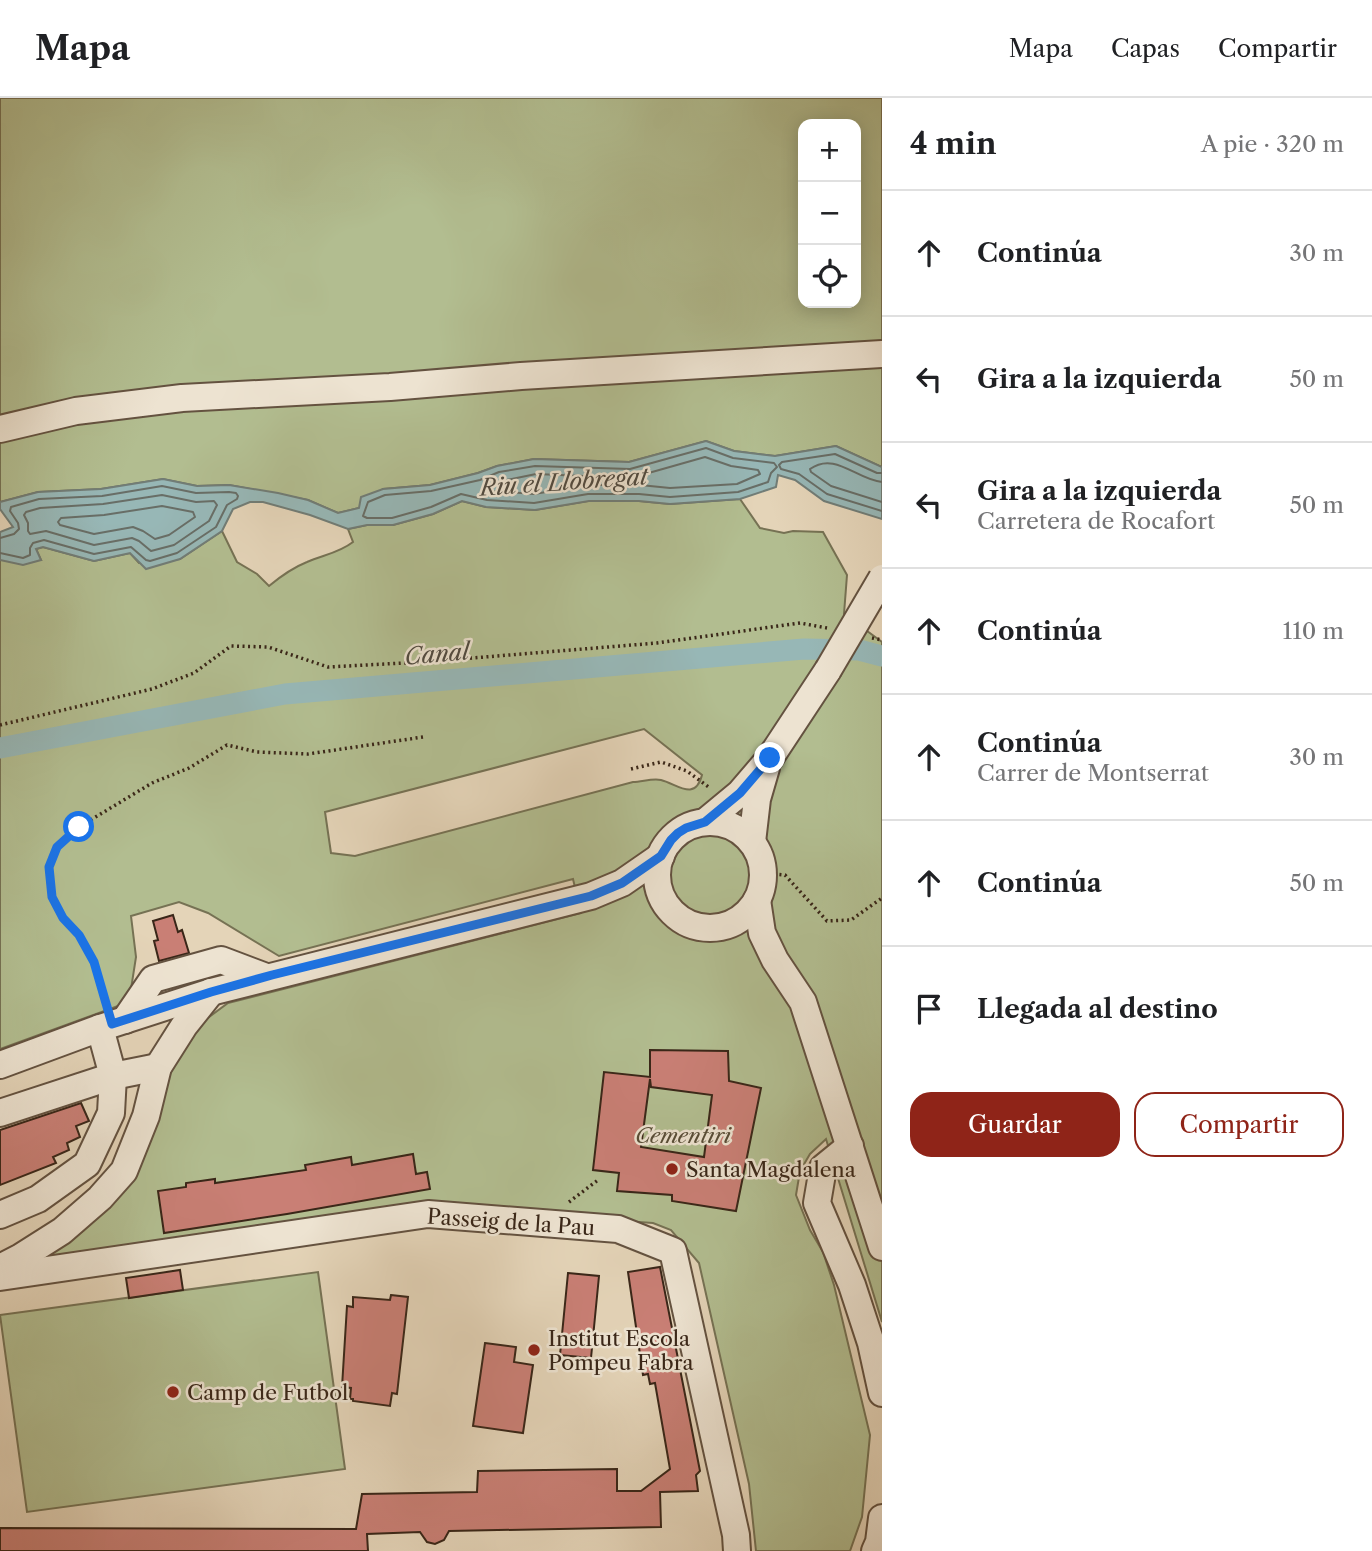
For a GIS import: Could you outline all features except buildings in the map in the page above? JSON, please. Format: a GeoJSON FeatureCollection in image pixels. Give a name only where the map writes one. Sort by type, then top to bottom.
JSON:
{"type":"FeatureCollection","features":[{"type":"Feature","properties":{"kind":"street"},"geometry":{"type":"LineString","coordinates":[[0,429],[76,411],[182,397],[390,387],[521,376],[882,354]]}},
{"type":"Feature","properties":{"kind":"street"},"geometry":{"type":"LineString","coordinates":[[0,1066],[120,1021],[211,992],[591,896],[622,883],[661,856],[678,833],[715,814],[740,793],[770,758],[828,670],[882,578]]}},
{"type":"Feature","properties":{"kind":"street"},"geometry":{"type":"LineString","coordinates":[[752,842],[757,799],[770,758]]}},
{"type":"Feature","properties":{"kind":"street"},"geometry":{"type":"LineString","coordinates":[[715,814],[752,842],[760,856],[763,873],[757,900],[743,916],[725,926],[715,928]]}},
{"type":"Feature","properties":{"kind":"street"},"geometry":{"type":"LineString","coordinates":[[661,856],[658,876],[662,894],[666,903],[679,917],[696,926],[715,928],[750,941],[775,960]]}},
{"type":"Feature","properties":{"kind":"street"},"geometry":{"type":"LineString","coordinates":[[591,896],[624,893],[666,903]]}},
{"type":"Feature","properties":{"kind":"street"},"geometry":{"type":"LineString","coordinates":[[757,900],[762,933],[775,960],[803,1002],[882,1247]]}},
{"type":"Feature","properties":{"kind":"street"},"geometry":{"type":"LineString","coordinates":[[0,1215],[38,1199],[87,1164],[111,1113],[120,1021],[153,979],[222,960],[266,977]]}},
{"type":"Feature","properties":{"kind":"street"},"geometry":{"type":"LineString","coordinates":[[0,1268],[62,1231],[100,1198],[124,1171],[146,1116],[158,1067],[184,1026],[211,992]]}},
{"type":"Feature","properties":{"kind":"street"},"geometry":{"type":"LineString","coordinates":[[120,1021],[154,1039],[158,1067]]}},
{"type":"Feature","properties":{"kind":"street"},"geometry":{"type":"LineString","coordinates":[[0,1113],[113,1076],[158,1067]]}},
{"type":"Feature","properties":{"kind":"street"},"geometry":{"type":"LineString","coordinates":[[850,1146],[823,1168],[817,1203],[852,1285],[871,1343],[882,1393]]}},
{"type":"Feature","properties":{"kind":"street","name":"Passeig de la Pau"},"geometry":{"type":"LineString","coordinates":[[0,1277],[428,1214],[618,1229],[673,1251],[736,1535],[737,1551]]}},
{"type":"Feature","properties":{"kind":"street"},"geometry":{"type":"LineString","coordinates":[[875,1551],[882,1518]]}},
{"type":"Feature","properties":{"kind":"path"},"geometry":{"type":"LineString","coordinates":[[0,725],[152,689],[194,673],[232,646],[268,647],[328,667],[657,643],[800,623],[835,630]]}},
{"type":"Feature","properties":{"kind":"path"},"geometry":{"type":"LineString","coordinates":[[870,638],[882,640]]}},
{"type":"Feature","properties":{"kind":"path"},"geometry":{"type":"LineString","coordinates":[[120,1021],[94,962],[79,935],[63,918],[52,897],[49,867],[57,847],[79,827],[152,783],[189,768],[227,745],[257,752],[307,754],[423,737]]}},
{"type":"Feature","properties":{"kind":"path"},"geometry":{"type":"LineString","coordinates":[[631,769],[662,762],[687,771],[710,788],[715,814]]}},
{"type":"Feature","properties":{"kind":"path"},"geometry":{"type":"LineString","coordinates":[[763,873],[785,875],[827,921],[850,920],[882,898]]}},
{"type":"Feature","properties":{"kind":"green space"},"geometry":{"type":"Polygon","coordinates":[[[0,98],[882,98],[882,467],[836,446],[775,456],[734,451],[706,441],[629,462],[534,459],[497,466],[430,485],[383,489],[359,508],[338,513],[308,500],[229,485],[197,486],[163,479],[101,489],[38,492],[0,502],[0,98]]]}},
{"type":"Feature","properties":{"kind":"green space","name":"Cementiri"},"geometry":{"type":"Polygon","coordinates":[[[740,499],[760,528],[784,533],[823,532],[847,575],[844,614],[882,642],[882,1322],[826,1139],[810,1154],[800,1171],[796,1195],[810,1230],[823,1252],[834,1285],[870,1435],[862,1517],[850,1551],[756,1551],[749,1484],[699,1263],[671,1230],[653,1223],[433,1208],[27,1266],[83,1231],[124,1191],[170,1070],[201,1023],[228,1003],[581,913],[573,879],[279,956],[208,913],[179,902],[131,916],[136,957],[129,1002],[0,1049],[0,560],[41,560],[36,549],[43,547],[94,561],[130,553],[139,563],[180,559],[222,531],[237,562],[257,574],[269,586],[296,567],[348,546],[353,542],[348,529],[367,525],[393,525],[433,514],[462,501],[486,507],[535,510],[588,501],[670,504],[740,499]],[[644,729],[325,812],[331,853],[355,856],[633,782],[658,780],[690,790],[699,783],[702,775],[644,729]]]}},
{"type":"Feature","properties":{"kind":"green space","name":"Camp de Futbol"},"geometry":{"type":"Polygon","coordinates":[[[318,1272],[345,1469],[27,1512],[0,1315],[318,1272]]]}},
{"type":"Feature","properties":{"kind":"water","name":"Riu el Llobregat"},"geometry":{"type":"Polygon","coordinates":[[[706,441],[734,451],[775,456],[836,446],[882,467],[882,519],[824,501],[795,480],[778,475],[776,487],[740,499],[670,504],[589,501],[535,510],[486,507],[462,501],[433,514],[393,525],[367,525],[348,529],[263,502],[250,502],[233,509],[222,531],[180,559],[146,569],[130,553],[94,561],[43,547],[36,549],[41,560],[23,565],[0,560],[0,532],[13,527],[0,509],[0,502],[38,492],[101,489],[163,479],[197,486],[229,485],[278,493],[308,500],[338,513],[359,508],[361,497],[383,489],[430,485],[497,466],[534,459],[629,462],[706,441]]]}},
{"type":"Feature","properties":{"kind":"waterway","name":"Canal"},"geometry":{"type":"LineString","coordinates":[[0,748],[285,694],[804,649],[859,650],[882,656]]}},
{"type":"Feature","properties":{"kind":"place","name":"Santa Magdalena"},"geometry":{"type":"Point","coordinates":[672,1169]}},
{"type":"Feature","properties":{"kind":"place","name":"Institut Escola Pompeu Fabra"},"geometry":{"type":"Point","coordinates":[534,1350]}},
{"type":"Feature","properties":{"kind":"place","name":"Camp de Futbol"},"geometry":{"type":"Point","coordinates":[173,1392]}},
{"type":"Feature","properties":{"kind":"route"},"geometry":{"type":"LineString","coordinates":[[79,827],[57,847],[49,867],[52,897],[63,918],[79,935],[94,962],[112,1024],[272,975],[591,896],[622,883],[661,856],[678,833],[705,822],[740,793],[770,758]]}}]}
